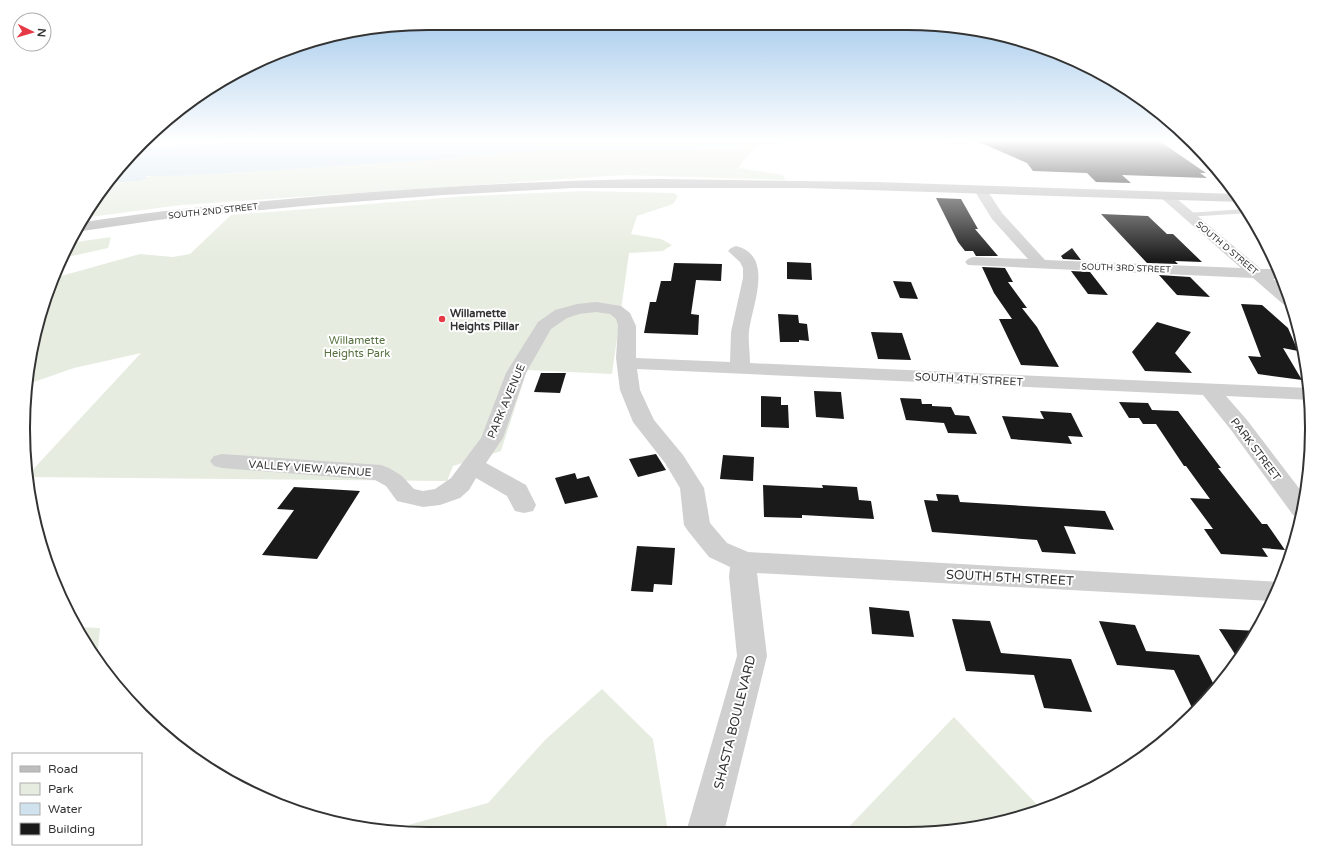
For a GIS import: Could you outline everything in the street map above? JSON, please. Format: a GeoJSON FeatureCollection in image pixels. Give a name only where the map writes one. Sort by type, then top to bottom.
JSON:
{"type":"FeatureCollection","features":[{"type":"Feature","properties":{"kind":"street","name":"SOUTH 2ND STREET"},"geometry":{"type":"LineString","coordinates":[[84,227],[220,209],[385,195],[557,185],[718,183],[1231,198]]}},
{"type":"Feature","properties":{"kind":"street"},"geometry":{"type":"LineString","coordinates":[[980,190],[997,216],[1041,265]]}},
{"type":"Feature","properties":{"kind":"street","name":"SOUTH D STREET"},"geometry":{"type":"LineString","coordinates":[[1165,196],[1282,294]]}},
{"type":"Feature","properties":{"kind":"street"},"geometry":{"type":"LineString","coordinates":[[736,251],[746,259],[751,268],[751,278],[739,337],[740,368]]}},
{"type":"Feature","properties":{"kind":"street","name":"SOUTH 3RD STREET"},"geometry":{"type":"LineString","coordinates":[[973,262],[1274,274]]}},
{"type":"Feature","properties":{"kind":"street","name":"PARK AVENUE"},"geometry":{"type":"LineString","coordinates":[[473,466],[492,438],[516,373],[544,326],[561,314],[577,309],[596,307],[615,310],[624,317],[628,326],[630,390],[644,422],[675,460],[692,488],[697,525],[718,550],[744,562]]}},
{"type":"Feature","properties":{"kind":"street","name":"SOUTH 4TH STREET"},"geometry":{"type":"LineString","coordinates":[[628,362],[1303,394]]}},
{"type":"Feature","properties":{"kind":"street","name":"PARK STREET"},"geometry":{"type":"LineString","coordinates":[[1209,390],[1239,425],[1298,503]]}},
{"type":"Feature","properties":{"kind":"street","name":"VALLEY VIEW AVENUE"},"geometry":{"type":"LineString","coordinates":[[222,461],[381,473],[394,481],[406,495],[423,499],[440,497],[451,492],[460,484],[473,466]]}},
{"type":"Feature","properties":{"kind":"street"},"geometry":{"type":"LineString","coordinates":[[473,466],[517,491],[524,505]]}},
{"type":"Feature","properties":{"kind":"street","name":"SOUTH 5TH STREET"},"geometry":{"type":"LineString","coordinates":[[744,562],[1271,591]]}},
{"type":"Feature","properties":{"kind":"street","name":"SHASTA BOULEVARD"},"geometry":{"type":"LineString","coordinates":[[706,827],[752,656],[744,577],[744,562]]}},
{"type":"Feature","properties":{"kind":"lane"},"geometry":{"type":"LineString","coordinates":[[1187,215],[1241,211]]}},
{"type":"Feature","properties":{"kind":"green space"},"geometry":{"type":"Polygon","coordinates":[[[134,180],[549,180],[181,205],[91,217],[115,183],[134,180]]]}},
{"type":"Feature","properties":{"kind":"green space","name":"Willamette Heights Park"},"geometry":{"type":"Polygon","coordinates":[[[585,191],[674,193],[678,196],[673,204],[637,216],[631,234],[661,239],[672,245],[663,251],[629,253],[612,374],[527,370],[501,451],[453,466],[447,481],[33,477],[32,470],[141,353],[74,368],[33,382],[44,325],[60,276],[140,254],[173,257],[190,254],[231,215],[468,196],[585,191]]]}},
{"type":"Feature","properties":{"kind":"green space"},"geometry":{"type":"Polygon","coordinates":[[[111,237],[108,248],[69,257],[76,242],[111,237]]]}},
{"type":"Feature","properties":{"kind":"green space"},"geometry":{"type":"Polygon","coordinates":[[[83,627],[100,628],[98,651],[83,627]]]}},
{"type":"Feature","properties":{"kind":"green space"},"geometry":{"type":"Polygon","coordinates":[[[602,689],[653,739],[667,827],[404,826],[488,803],[545,740],[602,689]]]}},
{"type":"Feature","properties":{"kind":"green space"},"geometry":{"type":"Polygon","coordinates":[[[954,717],[1037,805],[1010,813],[959,824],[906,827],[849,827],[954,717]]]}},
{"type":"Feature","properties":{"kind":"water"},"geometry":{"type":"Polygon","coordinates":[[[117,180],[142,180],[115,182],[117,180]]]}},
{"type":"Feature","properties":{"kind":"building"},"geometry":{"type":"Polygon","coordinates":[[[1094,180],[1128,180],[1131,183],[1096,182],[1094,180]]]}},
{"type":"Feature","properties":{"kind":"building"},"geometry":{"type":"Polygon","coordinates":[[[936,198],[961,199],[978,229],[975,229],[998,256],[976,256],[973,251],[965,251],[958,242],[936,198]]]}},
{"type":"Feature","properties":{"kind":"building"},"geometry":{"type":"Polygon","coordinates":[[[1101,214],[1148,216],[1167,234],[1173,234],[1202,262],[1175,261],[1178,264],[1147,263],[1101,214]]]}},
{"type":"Feature","properties":{"kind":"building"},"geometry":{"type":"Polygon","coordinates":[[[1072,248],[1081,260],[1063,259],[1061,256],[1072,248]]]}},
{"type":"Feature","properties":{"kind":"building"},"geometry":{"type":"Polygon","coordinates":[[[787,262],[811,263],[812,280],[787,279],[787,262]]]}},
{"type":"Feature","properties":{"kind":"building"},"geometry":{"type":"Polygon","coordinates":[[[674,263],[722,264],[721,281],[696,280],[691,314],[699,315],[698,335],[644,333],[650,302],[656,302],[661,281],[671,281],[674,263]]]}},
{"type":"Feature","properties":{"kind":"building"},"geometry":{"type":"Polygon","coordinates":[[[982,267],[1005,268],[1013,282],[1008,282],[1027,308],[1022,308],[1037,327],[1059,367],[1021,365],[999,319],[1012,319],[994,293],[982,267]]]}},
{"type":"Feature","properties":{"kind":"building"},"geometry":{"type":"Polygon","coordinates":[[[1071,271],[1090,272],[1108,295],[1088,294],[1071,271]]]}},
{"type":"Feature","properties":{"kind":"building"},"geometry":{"type":"Polygon","coordinates":[[[1159,275],[1190,277],[1210,297],[1177,295],[1159,275]]]}},
{"type":"Feature","properties":{"kind":"building"},"geometry":{"type":"Polygon","coordinates":[[[893,281],[911,282],[918,299],[900,298],[893,281]]]}},
{"type":"Feature","properties":{"kind":"building"},"geometry":{"type":"Polygon","coordinates":[[[1241,304],[1262,305],[1288,328],[1297,351],[1283,348],[1302,380],[1258,374],[1248,356],[1261,357],[1241,304]]]}},
{"type":"Feature","properties":{"kind":"building"},"geometry":{"type":"Polygon","coordinates":[[[778,314],[798,315],[799,323],[807,324],[809,341],[799,340],[799,342],[780,342],[778,314]]]}},
{"type":"Feature","properties":{"kind":"building"},"geometry":{"type":"Polygon","coordinates":[[[1157,322],[1191,332],[1175,353],[1192,373],[1145,371],[1132,352],[1157,322]]]}},
{"type":"Feature","properties":{"kind":"building"},"geometry":{"type":"Polygon","coordinates":[[[871,332],[902,333],[911,360],[878,359],[871,332]]]}},
{"type":"Feature","properties":{"kind":"building"},"geometry":{"type":"Polygon","coordinates":[[[541,373],[566,373],[560,393],[534,392],[541,373]]]}},
{"type":"Feature","properties":{"kind":"building"},"geometry":{"type":"Polygon","coordinates":[[[814,391],[841,392],[844,419],[816,417],[814,391]]]}},
{"type":"Feature","properties":{"kind":"building"},"geometry":{"type":"Polygon","coordinates":[[[761,396],[781,397],[781,405],[788,405],[789,428],[761,427],[761,396]]]}},
{"type":"Feature","properties":{"kind":"building"},"geometry":{"type":"Polygon","coordinates":[[[900,398],[921,399],[922,404],[951,407],[955,415],[969,416],[977,434],[948,433],[944,423],[906,420],[900,398]]]}},
{"type":"Feature","properties":{"kind":"building"},"geometry":{"type":"Polygon","coordinates":[[[1119,402],[1148,403],[1152,410],[1178,411],[1221,468],[1218,468],[1262,524],[1267,524],[1285,550],[1262,548],[1268,557],[1221,554],[1204,529],[1213,529],[1190,498],[1210,499],[1186,466],[1184,466],[1156,424],[1143,424],[1139,418],[1129,418],[1119,402]]]}},
{"type":"Feature","properties":{"kind":"building"},"geometry":{"type":"Polygon","coordinates":[[[1040,411],[1071,413],[1083,437],[1068,436],[1072,444],[1011,439],[1002,416],[1044,419],[1040,411]]]}},
{"type":"Feature","properties":{"kind":"building"},"geometry":{"type":"Polygon","coordinates":[[[656,454],[666,470],[638,477],[629,459],[656,454]]]}},
{"type":"Feature","properties":{"kind":"building"},"geometry":{"type":"Polygon","coordinates":[[[723,455],[754,457],[753,481],[720,479],[723,455]]]}},
{"type":"Feature","properties":{"kind":"building"},"geometry":{"type":"Polygon","coordinates":[[[575,473],[577,479],[589,476],[598,497],[565,504],[555,478],[575,473]]]}},
{"type":"Feature","properties":{"kind":"building"},"geometry":{"type":"Polygon","coordinates":[[[763,485],[823,488],[822,485],[857,487],[859,500],[871,501],[874,519],[802,515],[802,518],[764,517],[763,485]]]}},
{"type":"Feature","properties":{"kind":"building"},"geometry":{"type":"Polygon","coordinates":[[[294,487],[360,491],[317,559],[262,555],[294,510],[277,509],[294,487]]]}},
{"type":"Feature","properties":{"kind":"building"},"geometry":{"type":"Polygon","coordinates":[[[936,494],[958,495],[960,502],[1105,511],[1114,530],[1064,526],[1076,554],[1042,552],[1037,540],[932,532],[924,500],[938,501],[936,494]]]}},
{"type":"Feature","properties":{"kind":"building"},"geometry":{"type":"Polygon","coordinates":[[[637,546],[675,548],[672,585],[654,584],[653,592],[631,591],[637,546]]]}},
{"type":"Feature","properties":{"kind":"building"},"geometry":{"type":"Polygon","coordinates":[[[869,607],[909,611],[914,637],[872,634],[869,607]]]}},
{"type":"Feature","properties":{"kind":"building"},"geometry":{"type":"Polygon","coordinates":[[[952,619],[990,621],[1001,653],[1071,659],[1092,712],[1044,708],[1034,675],[966,671],[952,619]]]}},
{"type":"Feature","properties":{"kind":"building"},"geometry":{"type":"Polygon","coordinates":[[[1099,621],[1135,625],[1146,651],[1199,655],[1213,683],[1191,706],[1174,670],[1117,665],[1099,621]]]}},
{"type":"Feature","properties":{"kind":"building"},"geometry":{"type":"Polygon","coordinates":[[[1219,629],[1250,631],[1235,654],[1219,629]]]}},
{"type":"Feature","properties":{"kind":"place","name":"Willamette Heights Pillar"},"geometry":{"type":"Point","coordinates":[442,319]}}]}
